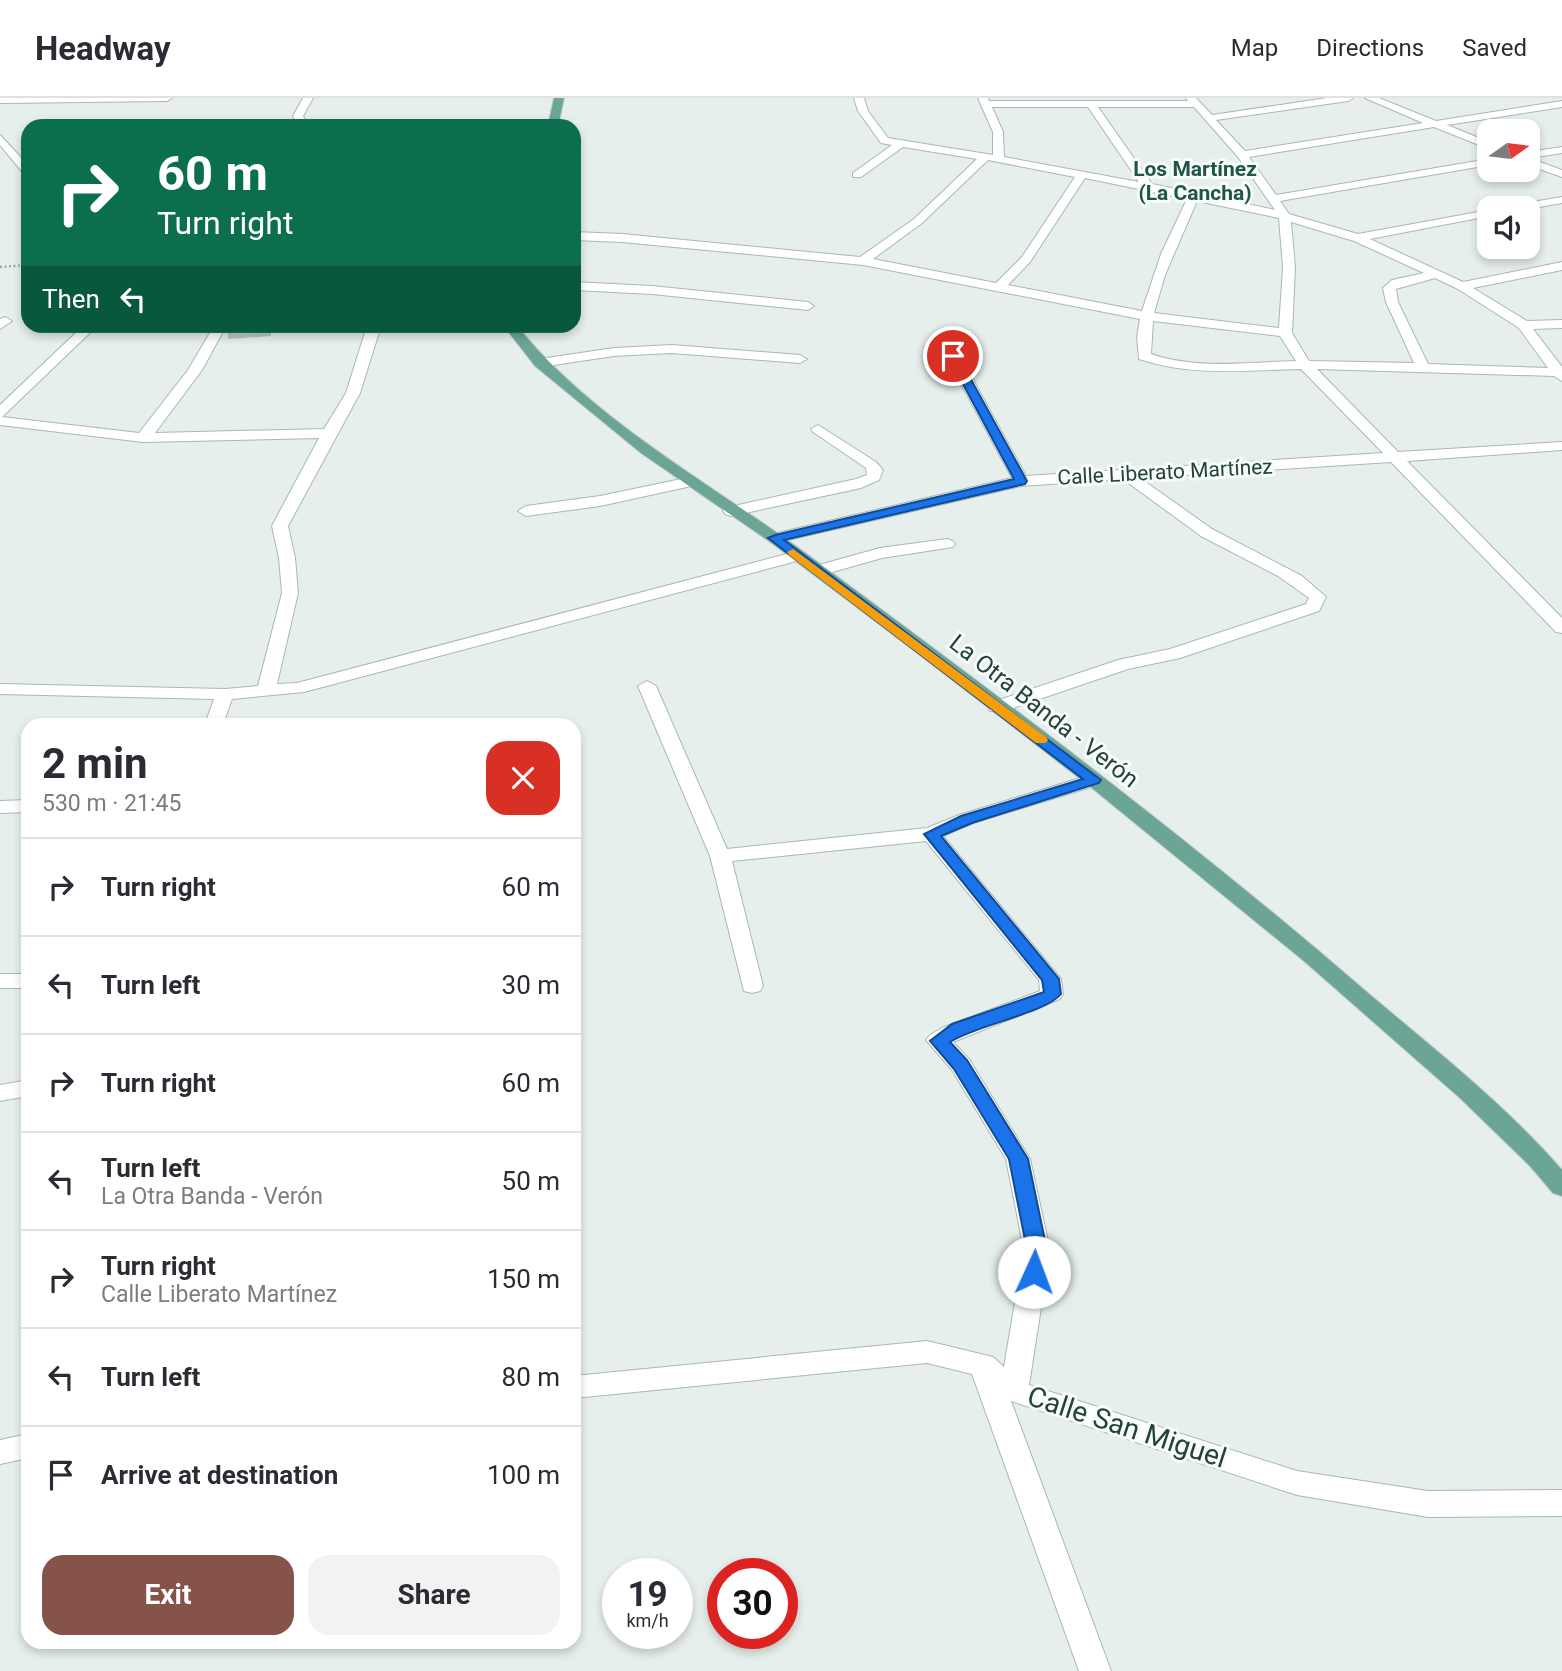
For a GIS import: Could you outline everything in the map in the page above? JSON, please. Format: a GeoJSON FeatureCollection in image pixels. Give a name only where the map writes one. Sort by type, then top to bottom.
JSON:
{"type":"FeatureCollection","features":[{"type":"Feature","properties":{"kind":"main road"},"geometry":{"type":"LineString","coordinates":[[554,119],[559,98]]}},
{"type":"Feature","properties":{"kind":"main road","name":"La Otra Banda - Verón"},"geometry":{"type":"LineString","coordinates":[[515,333],[540,363],[646,450],[731,511],[775,538],[998,706],[1312,956],[1468,1092],[1539,1160],[1562,1187]]}},
{"type":"Feature","properties":{"kind":"street"},"geometry":{"type":"LineString","coordinates":[[0,100],[167,98]]}},
{"type":"Feature","properties":{"kind":"street"},"geometry":{"type":"LineString","coordinates":[[300,119],[298,116],[308,98]]}},
{"type":"Feature","properties":{"kind":"street"},"geometry":{"type":"LineString","coordinates":[[859,98],[863,111],[885,141],[899,145],[999,159],[1148,187],[1285,216],[1358,238],[1462,286],[1524,325],[1560,375]]}},
{"type":"Feature","properties":{"kind":"street"},"geometry":{"type":"LineString","coordinates":[[1210,118],[1348,98]]}},
{"type":"Feature","properties":{"kind":"street"},"geometry":{"type":"LineString","coordinates":[[1370,98],[1477,141]]}},
{"type":"Feature","properties":{"kind":"street"},"geometry":{"type":"LineString","coordinates":[[999,159],[998,132],[984,101],[1091,104],[1193,101],[1242,155],[1285,216],[1289,267],[1285,333],[1306,365],[1562,628]]}},
{"type":"Feature","properties":{"kind":"street"},"geometry":{"type":"LineString","coordinates":[[1091,104],[1148,187]]}},
{"type":"Feature","properties":{"kind":"street"},"geometry":{"type":"LineString","coordinates":[[1242,155],[1562,104]]}},
{"type":"Feature","properties":{"kind":"street"},"geometry":{"type":"LineString","coordinates":[[0,138],[21,164]]}},
{"type":"Feature","properties":{"kind":"street"},"geometry":{"type":"LineString","coordinates":[[857,175],[899,145]]}},
{"type":"Feature","properties":{"kind":"street"},"geometry":{"type":"LineString","coordinates":[[1540,155],[1562,150]]}},
{"type":"Feature","properties":{"kind":"street"},"geometry":{"type":"LineString","coordinates":[[863,261],[918,220],[985,157]]}},
{"type":"Feature","properties":{"kind":"street"},"geometry":{"type":"LineString","coordinates":[[1275,200],[1477,164]]}},
{"type":"Feature","properties":{"kind":"street"},"geometry":{"type":"LineString","coordinates":[[1540,164],[1562,174]]}},
{"type":"Feature","properties":{"kind":"street"},"geometry":{"type":"LineString","coordinates":[[998,288],[1026,259],[1080,176]]}},
{"type":"Feature","properties":{"kind":"street"},"geometry":{"type":"LineString","coordinates":[[1193,198],[1177,232],[1147,316],[1143,341],[1144,356],[1157,362],[1206,366],[1306,365],[1560,375]]}},
{"type":"Feature","properties":{"kind":"street"},"geometry":{"type":"LineString","coordinates":[[1540,204],[1562,200]]}},
{"type":"Feature","properties":{"kind":"street"},"geometry":{"type":"LineString","coordinates":[[1358,238],[1477,215]]}},
{"type":"Feature","properties":{"kind":"street"},"geometry":{"type":"LineString","coordinates":[[581,236],[863,261],[1147,316],[1285,333]]}},
{"type":"Feature","properties":{"kind":"street"},"geometry":{"type":"LineString","coordinates":[[1462,286],[1562,266]]}},
{"type":"Feature","properties":{"kind":"street"},"geometry":{"type":"LineString","coordinates":[[1424,369],[1392,302],[1389,288],[1396,283],[1436,274]]}},
{"type":"Feature","properties":{"kind":"street"},"geometry":{"type":"LineString","coordinates":[[581,286],[652,290],[808,306]]}},
{"type":"Feature","properties":{"kind":"street"},"geometry":{"type":"LineString","coordinates":[[1524,325],[1562,324]]}},
{"type":"Feature","properties":{"kind":"street"},"geometry":{"type":"LineString","coordinates":[[0,413],[83,333]]}},
{"type":"Feature","properties":{"kind":"street"},"geometry":{"type":"LineString","coordinates":[[143,438],[184,389],[216,333]]}},
{"type":"Feature","properties":{"kind":"street"},"geometry":{"type":"LineString","coordinates":[[266,691],[289,593],[287,558],[280,526],[353,393],[372,333]]}},
{"type":"Feature","properties":{"kind":"street"},"geometry":{"type":"LineString","coordinates":[[540,363],[614,352],[672,349],[800,359]]}},
{"type":"Feature","properties":{"kind":"street"},"geometry":{"type":"LineString","coordinates":[[953,356],[1021,481]]}},
{"type":"Feature","properties":{"kind":"street"},"geometry":{"type":"LineString","coordinates":[[0,421],[143,438],[329,433]]}},
{"type":"Feature","properties":{"kind":"street"},"geometry":{"type":"LineString","coordinates":[[731,511],[861,483],[874,477],[875,470],[871,464],[818,429]]}},
{"type":"Feature","properties":{"kind":"street","name":"Calle Liberato Martínez"},"geometry":{"type":"LineString","coordinates":[[775,538],[1021,481],[1562,446]]}},
{"type":"Feature","properties":{"kind":"street"},"geometry":{"type":"LineString","coordinates":[[998,706],[1124,664],[1174,654],[1313,607],[1318,597],[1307,585],[1220,541],[1170,509],[1126,474]]}},
{"type":"Feature","properties":{"kind":"street"},"geometry":{"type":"LineString","coordinates":[[526,511],[691,482]]}},
{"type":"Feature","properties":{"kind":"street"},"geometry":{"type":"LineString","coordinates":[[818,571],[880,554],[947,544]]}},
{"type":"Feature","properties":{"kind":"street"},"geometry":{"type":"LineString","coordinates":[[0,689],[225,694],[323,683],[799,556]]}},
{"type":"Feature","properties":{"kind":"street"},"geometry":{"type":"LineString","coordinates":[[647,685],[720,856],[752,986]]}},
{"type":"Feature","properties":{"kind":"street"},"geometry":{"type":"LineString","coordinates":[[216,718],[225,694]]}},
{"type":"Feature","properties":{"kind":"street"},"geometry":{"type":"LineString","coordinates":[[720,856],[931,834],[966,820],[1094,780]]}},
{"type":"Feature","properties":{"kind":"street"},"geometry":{"type":"LineString","coordinates":[[0,807],[21,806]]}},
{"type":"Feature","properties":{"kind":"street"},"geometry":{"type":"LineString","coordinates":[[931,834],[1050,979],[1052,994],[1037,1002],[958,1028],[939,1041],[961,1065],[1018,1159],[1037,1250],[1014,1391]]}},
{"type":"Feature","properties":{"kind":"street"},"geometry":{"type":"LineString","coordinates":[[0,981],[21,981]]}},
{"type":"Feature","properties":{"kind":"street"},"geometry":{"type":"LineString","coordinates":[[0,1093],[21,1089]]}},
{"type":"Feature","properties":{"kind":"street","name":"Calle San Miguel"},"geometry":{"type":"LineString","coordinates":[[581,1386],[927,1352],[983,1365],[1014,1391],[1297,1483],[1428,1504],[1562,1503]]}},
{"type":"Feature","properties":{"kind":"street"},"geometry":{"type":"LineString","coordinates":[[983,1365],[1095,1671]]}},
{"type":"Feature","properties":{"kind":"street"},"geometry":{"type":"LineString","coordinates":[[0,1452],[21,1448]]}},
{"type":"Feature","properties":{"kind":"path"},"geometry":{"type":"LineString","coordinates":[[0,267],[21,266]]}},
{"type":"Feature","properties":{"kind":"building"},"geometry":{"type":"Polygon","coordinates":[[[229,333],[270,333],[270,335],[229,338],[229,333]]]}},
{"type":"Feature","properties":{"kind":"slow traffic"},"geometry":{"type":"LineString","coordinates":[[793,552],[1041,740]]}},
{"type":"Feature","properties":{"kind":"district","name":"Los Martínez (La Cancha)"},"geometry":{"type":"Point","coordinates":[1195,181]}},
{"type":"Feature","properties":{"kind":"route"},"geometry":{"type":"LineString","coordinates":[[953,356],[1021,481],[775,538],[1094,780],[966,820],[931,834],[1050,979],[1052,994],[1037,1002],[958,1028],[939,1041],[961,1065],[1018,1159],[1037,1250],[1034,1272]]}}]}
